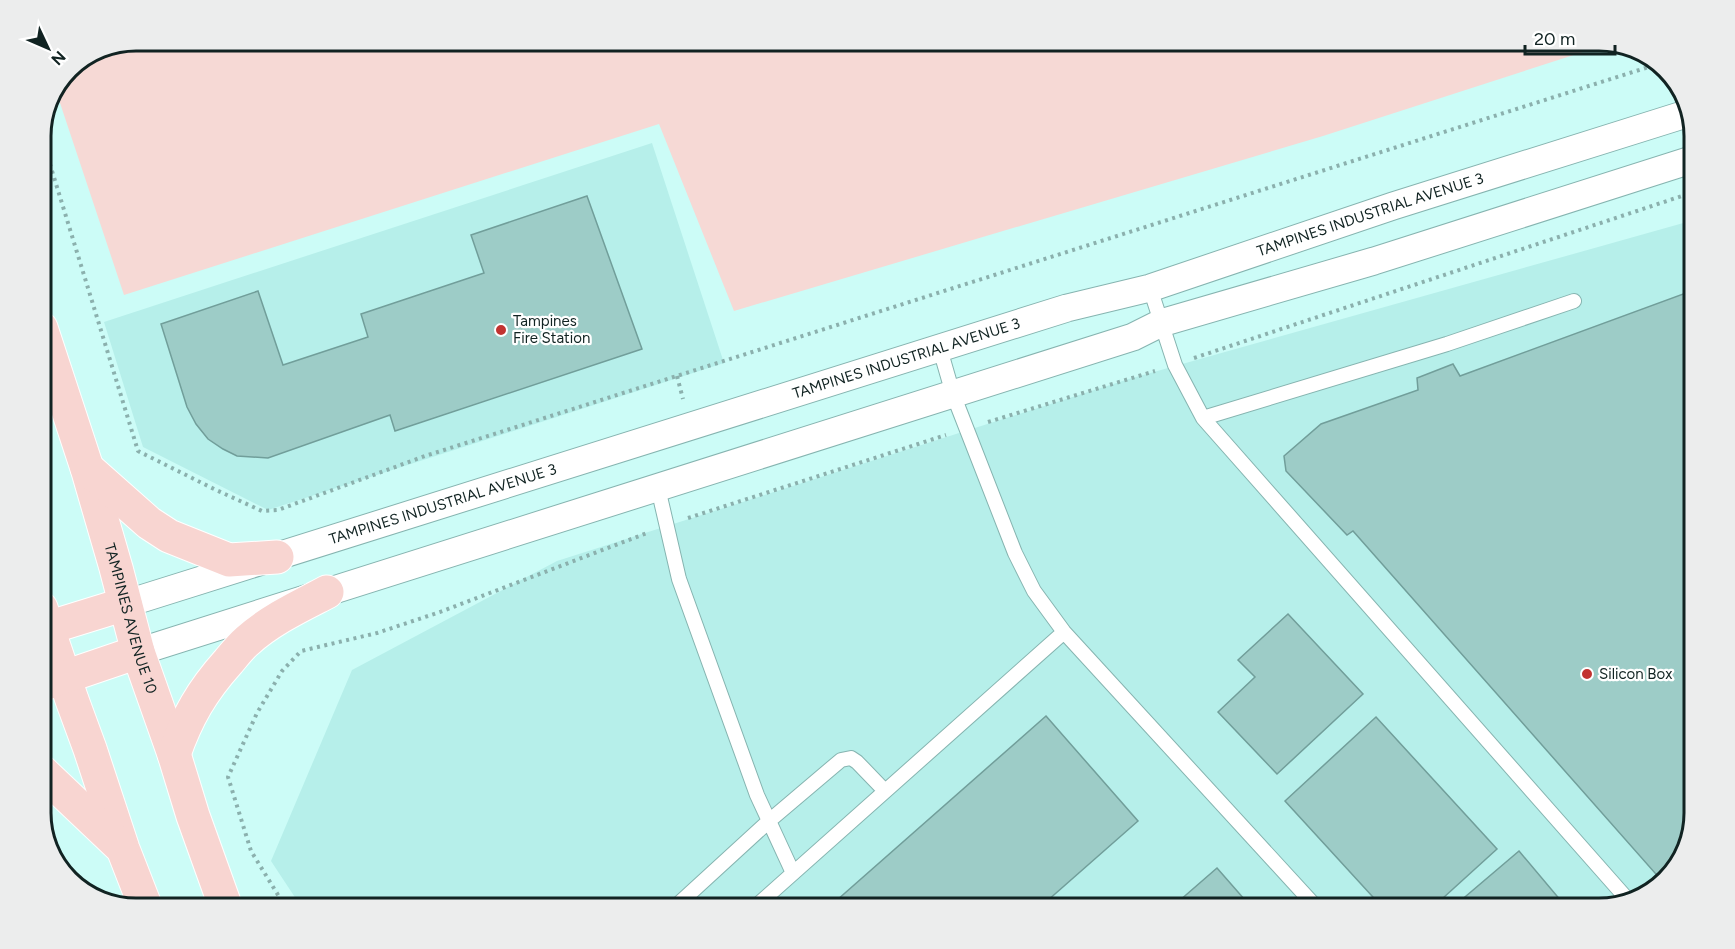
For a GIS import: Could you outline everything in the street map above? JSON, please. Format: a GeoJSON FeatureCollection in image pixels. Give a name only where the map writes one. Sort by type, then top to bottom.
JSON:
{"type":"FeatureCollection","features":[{"type":"Feature","properties":{"kind":"main road","name":"TAMPINES AVENUE 10"},"geometry":{"type":"LineString","coordinates":[[51,358],[87,468],[138,652],[222,898]]}},
{"type":"Feature","properties":{"kind":"main road"},"geometry":{"type":"LineString","coordinates":[[87,468],[149,523],[169,536],[229,560],[277,557]]}},
{"type":"Feature","properties":{"kind":"main road"},"geometry":{"type":"LineString","coordinates":[[174,754],[184,726],[198,700],[247,641],[286,613],[327,592]]}},
{"type":"Feature","properties":{"kind":"main road"},"geometry":{"type":"LineString","coordinates":[[51,620],[125,604]]}},
{"type":"Feature","properties":{"kind":"main road"},"geometry":{"type":"LineString","coordinates":[[138,652],[52,681],[90,749],[142,898]]}},
{"type":"Feature","properties":{"kind":"main road"},"geometry":{"type":"LineString","coordinates":[[51,781],[123,849]]}},
{"type":"Feature","properties":{"kind":"street","name":"TAMPINES INDUSTRIAL AVENUE 3"},"geometry":{"type":"LineString","coordinates":[[125,604],[1067,308],[1150,288],[1393,206],[1681,115]]}},
{"type":"Feature","properties":{"kind":"street"},"geometry":{"type":"LineString","coordinates":[[138,652],[1133,337],[1161,323],[1374,261],[1684,162]]}},
{"type":"Feature","properties":{"kind":"lane"},"geometry":{"type":"LineString","coordinates":[[1150,288],[1175,364],[1203,418],[1623,894]]}},
{"type":"Feature","properties":{"kind":"lane"},"geometry":{"type":"LineString","coordinates":[[1203,418],[1447,344],[1574,301]]}},
{"type":"Feature","properties":{"kind":"lane"},"geometry":{"type":"LineString","coordinates":[[940,348],[953,393],[1015,553],[1034,591],[1064,632],[1307,898]]}},
{"type":"Feature","properties":{"kind":"lane"},"geometry":{"type":"LineString","coordinates":[[658,488],[679,579],[757,795],[793,873]]}},
{"type":"Feature","properties":{"kind":"lane"},"geometry":{"type":"LineString","coordinates":[[766,898],[1064,632]]}},
{"type":"Feature","properties":{"kind":"lane"},"geometry":{"type":"LineString","coordinates":[[686,898],[841,760],[851,758],[857,762],[885,791]]}},
{"type":"Feature","properties":{"kind":"path"},"geometry":{"type":"LineString","coordinates":[[51,168],[138,451],[262,511],[278,510],[425,456],[1649,67]]}},
{"type":"Feature","properties":{"kind":"path"},"geometry":{"type":"LineString","coordinates":[[257,713],[228,777],[251,851],[279,898]]}},
{"type":"Feature","properties":{"kind":"shaded area"},"geometry":{"type":"Polygon","coordinates":[[[136,51],[1586,51],[1323,136],[734,311],[659,124],[124,295],[59,100],[69,84],[93,62],[108,55],[136,51]]]}},
{"type":"Feature","properties":{"kind":"shaded area","name":"Tampines Fire Station"},"geometry":{"type":"Polygon","coordinates":[[[652,143],[724,363],[268,510],[143,447],[104,322],[652,143]]]}},
{"type":"Feature","properties":{"kind":"shaded area"},"geometry":{"type":"Polygon","coordinates":[[[1684,223],[1684,813],[1681,835],[1675,851],[1663,869],[1637,889],[1621,895],[1599,898],[295,898],[271,861],[352,670],[557,561],[1129,379],[1684,223]]]}},
{"type":"Feature","properties":{"kind":"building","name":"Tampines Fire Station"},"geometry":{"type":"Polygon","coordinates":[[[587,196],[642,349],[395,431],[390,415],[268,458],[237,456],[208,439],[196,424],[187,407],[161,324],[258,291],[283,365],[368,337],[361,314],[484,273],[471,235],[587,196]]]}},
{"type":"Feature","properties":{"kind":"building","name":"Silicon Box"},"geometry":{"type":"Polygon","coordinates":[[[1684,294],[1684,813],[1681,835],[1675,851],[1657,875],[1353,531],[1347,535],[1286,471],[1284,456],[1321,424],[1418,390],[1417,378],[1453,364],[1460,376],[1684,294]]]}},
{"type":"Feature","properties":{"kind":"building"},"geometry":{"type":"Polygon","coordinates":[[[1288,614],[1363,694],[1277,774],[1218,712],[1255,677],[1238,660],[1288,614]]]}},
{"type":"Feature","properties":{"kind":"building"},"geometry":{"type":"Polygon","coordinates":[[[1046,716],[1138,821],[1050,898],[839,898],[1046,716]]]}},
{"type":"Feature","properties":{"kind":"building"},"geometry":{"type":"Polygon","coordinates":[[[1376,717],[1497,849],[1443,898],[1374,898],[1285,801],[1376,717]]]}},
{"type":"Feature","properties":{"kind":"building"},"geometry":{"type":"Polygon","coordinates":[[[1519,851],[1559,898],[1464,898],[1519,851]]]}},
{"type":"Feature","properties":{"kind":"building"},"geometry":{"type":"Polygon","coordinates":[[[1217,868],[1243,898],[1182,898],[1217,868]]]}},
{"type":"Feature","properties":{"kind":"place","name":"Tampines Fire Station"},"geometry":{"type":"Point","coordinates":[501,330]}},
{"type":"Feature","properties":{"kind":"place","name":"Silicon Box"},"geometry":{"type":"Point","coordinates":[1587,674]}}]}
